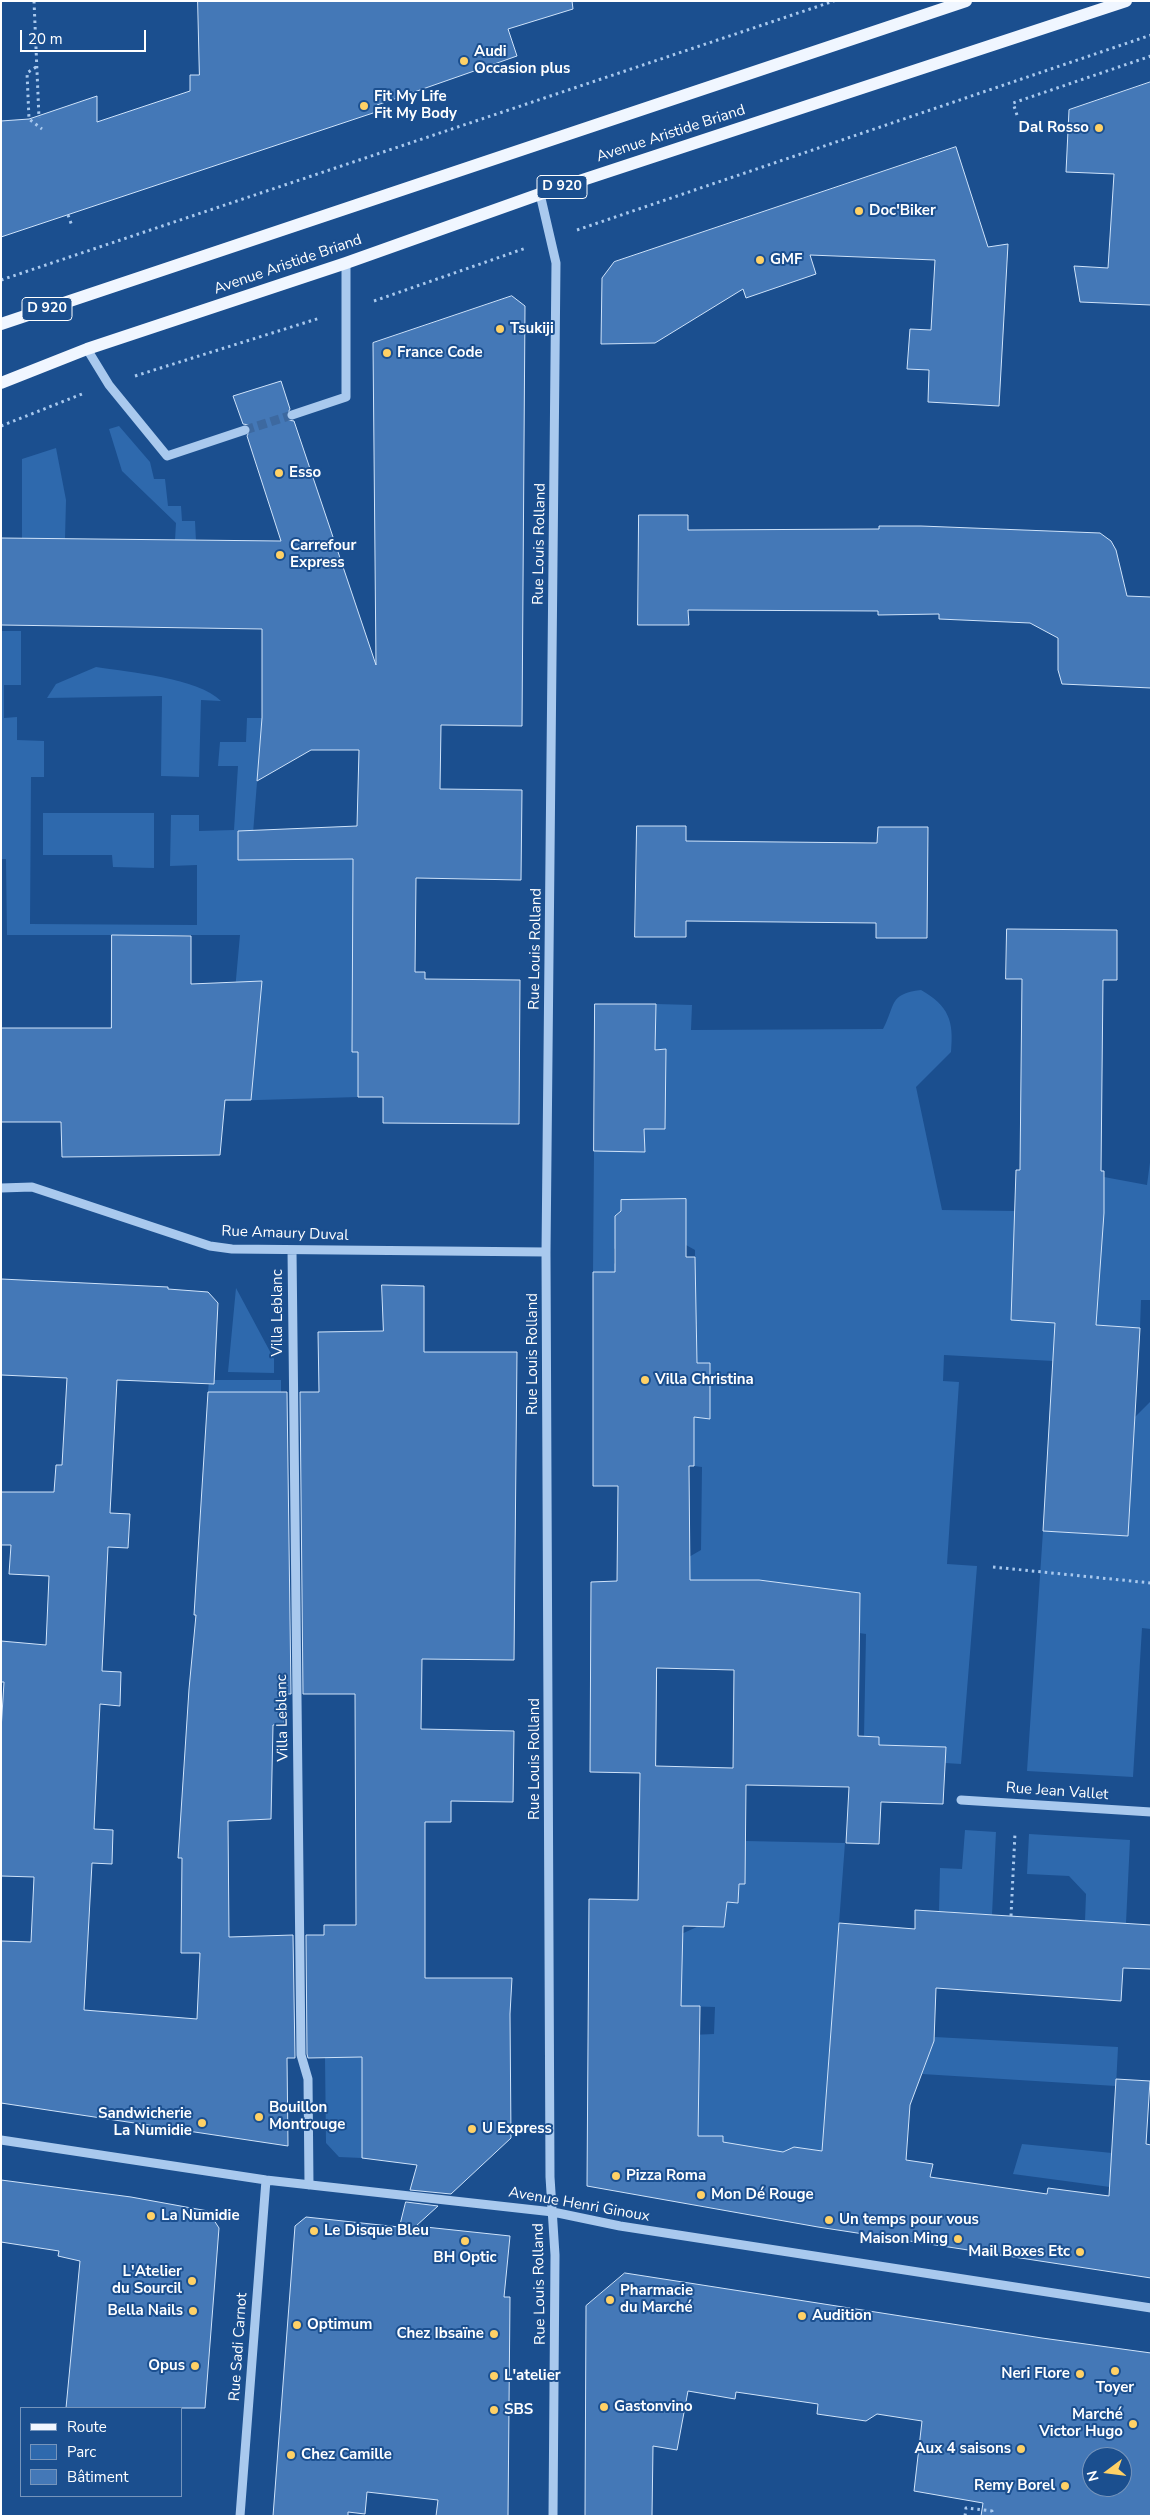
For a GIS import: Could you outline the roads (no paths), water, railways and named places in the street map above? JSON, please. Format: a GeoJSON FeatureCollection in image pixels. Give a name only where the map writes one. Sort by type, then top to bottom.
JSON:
{"type":"FeatureCollection","features":[{"type":"Feature","properties":{"kind":"main road","name":"Avenue Aristide Briand"},"geometry":{"type":"LineString","coordinates":[[1,324],[966,1]]}},
{"type":"Feature","properties":{"kind":"main road","name":"Avenue Aristide Briand"},"geometry":{"type":"LineString","coordinates":[[1,383],[87,349],[346,263],[540,194],[1126,1]]}},
{"type":"Feature","properties":{"kind":"street","name":"Rue Louis Rolland"},"geometry":{"type":"LineString","coordinates":[[540,194],[556,263],[546,1252],[550,2157],[555,2255],[553,2516]]}},
{"type":"Feature","properties":{"kind":"street"},"geometry":{"type":"LineString","coordinates":[[292,415],[346,398],[346,263]]}},
{"type":"Feature","properties":{"kind":"street"},"geometry":{"type":"LineString","coordinates":[[87,349],[109,384],[167,456],[245,430]]}},
{"type":"Feature","properties":{"kind":"street","name":"Rue Amaury Duval"},"geometry":{"type":"LineString","coordinates":[[1,1188],[32,1187],[210,1246],[232,1249],[546,1252]]}},
{"type":"Feature","properties":{"kind":"street","name":"Villa Leblanc"},"geometry":{"type":"LineString","coordinates":[[292,1250],[301,2055],[308,2079],[309,2186]]}},
{"type":"Feature","properties":{"kind":"street","name":"Rue Jean Vallet"},"geometry":{"type":"LineString","coordinates":[[961,1800],[1151,1812]]}},
{"type":"Feature","properties":{"kind":"street","name":"Avenue Henri Ginoux"},"geometry":{"type":"LineString","coordinates":[[1,2140],[309,2186],[552,2212],[620,2226],[1151,2308]]}},
{"type":"Feature","properties":{"kind":"street","name":"Rue Sadi Carnot"},"geometry":{"type":"LineString","coordinates":[[240,2516],[266,2180]]}},
{"type":"Feature","properties":{"kind":"tunnel"},"geometry":{"type":"LineString","coordinates":[[245,430],[292,415]]}},
{"type":"Feature","properties":{"kind":"place","name":"Audi Occasion plus"},"geometry":{"type":"Point","coordinates":[464,61]}},
{"type":"Feature","properties":{"kind":"place","name":"Fit My Life Fit My Body"},"geometry":{"type":"Point","coordinates":[364,106]}},
{"type":"Feature","properties":{"kind":"place","name":"Dal Rosso"},"geometry":{"type":"Point","coordinates":[1099,128]}},
{"type":"Feature","properties":{"kind":"place","name":"Doc'Biker"},"geometry":{"type":"Point","coordinates":[859,211]}},
{"type":"Feature","properties":{"kind":"place","name":"GMF"},"geometry":{"type":"Point","coordinates":[760,260]}},
{"type":"Feature","properties":{"kind":"place","name":"Tsukiji"},"geometry":{"type":"Point","coordinates":[500,329]}},
{"type":"Feature","properties":{"kind":"place","name":"France Code"},"geometry":{"type":"Point","coordinates":[387,353]}},
{"type":"Feature","properties":{"kind":"place","name":"Esso"},"geometry":{"type":"Point","coordinates":[279,473]}},
{"type":"Feature","properties":{"kind":"place","name":"Carrefour Express"},"geometry":{"type":"Point","coordinates":[280,555]}},
{"type":"Feature","properties":{"kind":"place","name":"Villa Christina"},"geometry":{"type":"Point","coordinates":[645,1380]}},
{"type":"Feature","properties":{"kind":"place","name":"Bouillon Montrouge"},"geometry":{"type":"Point","coordinates":[259,2117]}},
{"type":"Feature","properties":{"kind":"place","name":"Sandwicherie La Numidie"},"geometry":{"type":"Point","coordinates":[202,2123]}},
{"type":"Feature","properties":{"kind":"place","name":"U Express"},"geometry":{"type":"Point","coordinates":[472,2129]}},
{"type":"Feature","properties":{"kind":"place","name":"Pizza Roma"},"geometry":{"type":"Point","coordinates":[616,2176]}},
{"type":"Feature","properties":{"kind":"place","name":"Mon Dé Rouge"},"geometry":{"type":"Point","coordinates":[701,2195]}},
{"type":"Feature","properties":{"kind":"place","name":"La Numidie"},"geometry":{"type":"Point","coordinates":[151,2216]}},
{"type":"Feature","properties":{"kind":"place","name":"Un temps pour vous"},"geometry":{"type":"Point","coordinates":[829,2220]}},
{"type":"Feature","properties":{"kind":"place","name":"Le Disque Bleu"},"geometry":{"type":"Point","coordinates":[314,2231]}},
{"type":"Feature","properties":{"kind":"place","name":"Maison Ming"},"geometry":{"type":"Point","coordinates":[958,2239]}},
{"type":"Feature","properties":{"kind":"place","name":"BH Optic"},"geometry":{"type":"Point","coordinates":[465,2241]}},
{"type":"Feature","properties":{"kind":"place","name":"Mail Boxes Etc"},"geometry":{"type":"Point","coordinates":[1080,2252]}},
{"type":"Feature","properties":{"kind":"place","name":"L'Atelier du Sourcil"},"geometry":{"type":"Point","coordinates":[192,2281]}},
{"type":"Feature","properties":{"kind":"place","name":"Pharmacie du Marché"},"geometry":{"type":"Point","coordinates":[610,2300]}},
{"type":"Feature","properties":{"kind":"place","name":"Bella Nails"},"geometry":{"type":"Point","coordinates":[193,2311]}},
{"type":"Feature","properties":{"kind":"place","name":"Audition"},"geometry":{"type":"Point","coordinates":[802,2316]}},
{"type":"Feature","properties":{"kind":"place","name":"Optimum"},"geometry":{"type":"Point","coordinates":[297,2325]}},
{"type":"Feature","properties":{"kind":"place","name":"Chez Ibsaïne"},"geometry":{"type":"Point","coordinates":[494,2334]}},
{"type":"Feature","properties":{"kind":"place","name":"Opus"},"geometry":{"type":"Point","coordinates":[195,2366]}},
{"type":"Feature","properties":{"kind":"place","name":"Toyer"},"geometry":{"type":"Point","coordinates":[1115,2371]}},
{"type":"Feature","properties":{"kind":"place","name":"Neri Flore"},"geometry":{"type":"Point","coordinates":[1080,2374]}},
{"type":"Feature","properties":{"kind":"place","name":"L'atelier"},"geometry":{"type":"Point","coordinates":[494,2376]}},
{"type":"Feature","properties":{"kind":"place","name":"Gastonvino"},"geometry":{"type":"Point","coordinates":[604,2407]}},
{"type":"Feature","properties":{"kind":"place","name":"SBS"},"geometry":{"type":"Point","coordinates":[494,2410]}},
{"type":"Feature","properties":{"kind":"place","name":"Marché Victor Hugo"},"geometry":{"type":"Point","coordinates":[1133,2424]}},
{"type":"Feature","properties":{"kind":"place","name":"Aux 4 saisons"},"geometry":{"type":"Point","coordinates":[1021,2449]}},
{"type":"Feature","properties":{"kind":"place","name":"Chez Camille"},"geometry":{"type":"Point","coordinates":[291,2455]}},
{"type":"Feature","properties":{"kind":"place","name":"Remy Borel"},"geometry":{"type":"Point","coordinates":[1065,2486]}}]}
